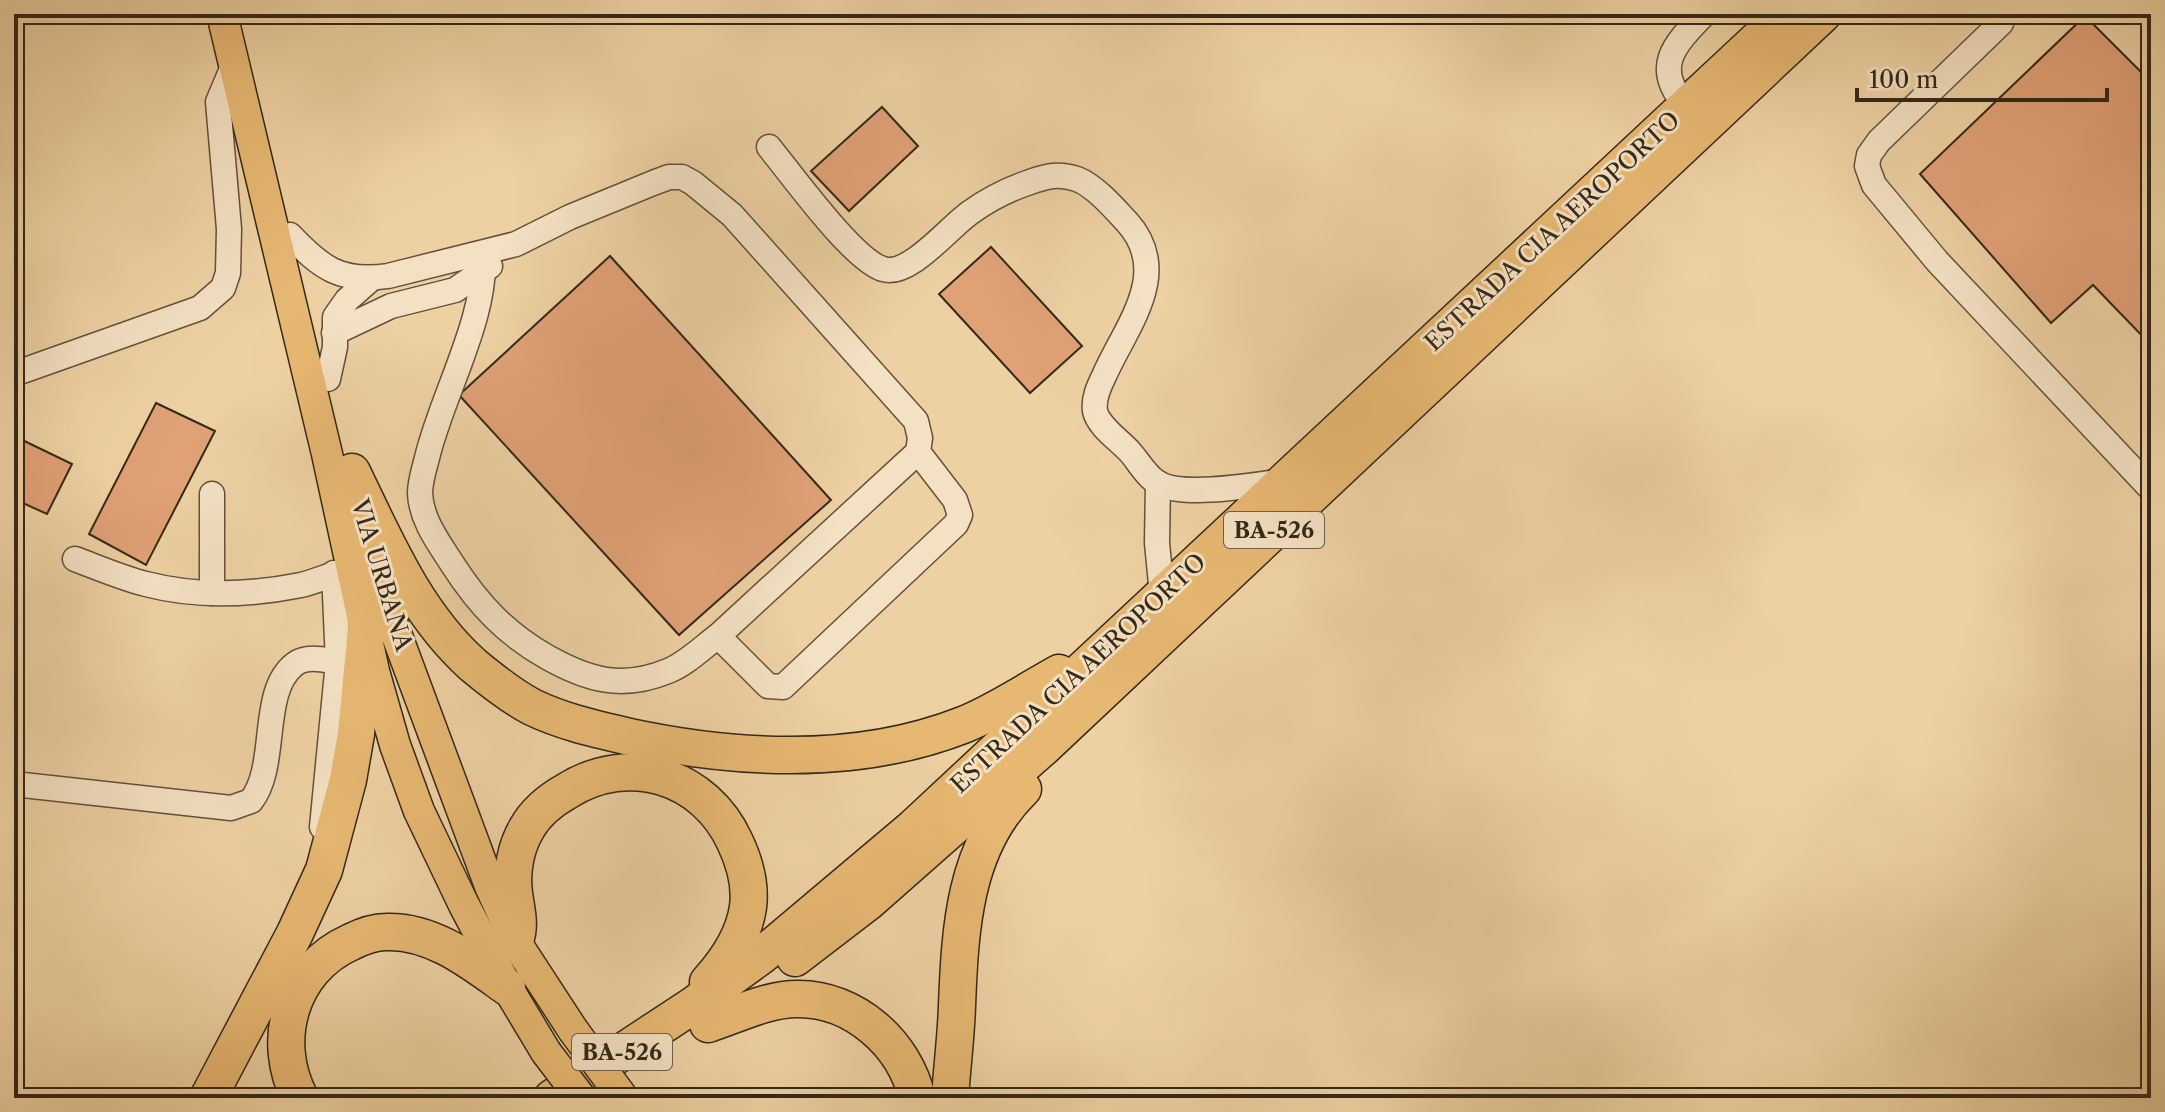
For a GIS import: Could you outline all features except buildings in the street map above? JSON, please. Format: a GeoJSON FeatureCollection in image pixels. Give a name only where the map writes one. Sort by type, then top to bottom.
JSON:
{"type":"FeatureCollection","features":[{"type":"Feature","properties":{"kind":"highway","name":"ESTRADA CIA AEROPORTO"},"geometry":{"type":"LineString","coordinates":[[598,1098],[700,1015],[761,956],[913,828],[1785,14]]}},
{"type":"Feature","properties":{"kind":"highway","name":"ESTRADA CIA AEROPORTO"},"geometry":{"type":"LineString","coordinates":[[552,1098],[700,1015],[868,902],[1045,746],[1823,14]]}},
{"type":"Feature","properties":{"kind":"highway"},"geometry":{"type":"LineString","coordinates":[[950,1098],[962,915],[979,856],[1003,808],[1348,476],[1391,420]]}},
{"type":"Feature","properties":{"kind":"highway"},"geometry":{"type":"LineString","coordinates":[[352,472],[412,592],[452,643],[496,684],[530,706],[579,726],[705,750],[785,756],[837,754],[923,737],[965,724],[1106,647]]}},
{"type":"Feature","properties":{"kind":"highway"},"geometry":{"type":"LineString","coordinates":[[208,1098],[295,933],[324,870],[348,780],[356,734],[366,629]]}},
{"type":"Feature","properties":{"kind":"highway"},"geometry":{"type":"LineString","coordinates":[[515,941],[519,922],[513,888],[514,864],[527,827],[542,808],[580,783],[599,775],[641,771],[684,784],[701,796],[726,823],[744,863],[749,888],[748,909],[734,947],[700,1015]]}},
{"type":"Feature","properties":{"kind":"highway"},"geometry":{"type":"LineString","coordinates":[[300,1098],[287,1063],[285,1029],[299,990],[308,975],[339,947],[362,937],[386,932],[408,935],[429,940],[455,952],[507,987]]}},
{"type":"Feature","properties":{"kind":"highway"},"geometry":{"type":"LineString","coordinates":[[700,1015],[796,998],[817,1000],[838,1007],[878,1029],[889,1041],[910,1073],[917,1098]]}},
{"type":"Feature","properties":{"kind":"main road","name":"VIA URBANA"},"geometry":{"type":"LineString","coordinates":[[222,14],[327,454],[343,571],[366,629],[374,671],[395,745],[419,811],[507,987],[546,1052],[581,1098]]}},
{"type":"Feature","properties":{"kind":"main road","name":"VIA URBANA"},"geometry":{"type":"LineString","coordinates":[[238,14],[290,235],[390,617],[490,886],[515,941],[573,1030],[623,1098]]}},
{"type":"Feature","properties":{"kind":"lane"},"geometry":{"type":"LineString","coordinates":[[1686,106],[1669,83],[1671,54],[1681,38],[1704,14]]}},
{"type":"Feature","properties":{"kind":"lane"},"geometry":{"type":"LineString","coordinates":[[2001,23],[1879,141],[1869,155],[1867,166],[1874,185],[1937,261],[2151,489]]}},
{"type":"Feature","properties":{"kind":"lane"},"geometry":{"type":"LineString","coordinates":[[14,374],[200,308],[223,288],[228,273],[229,229],[218,102],[234,64]]}},
{"type":"Feature","properties":{"kind":"lane"},"geometry":{"type":"LineString","coordinates":[[769,147],[863,259],[887,271],[911,263],[968,214],[995,196],[1022,184],[1052,174],[1076,179],[1089,186],[1128,223],[1141,242],[1147,256],[1148,273],[1135,312],[1101,383],[1095,401],[1098,419],[1158,483],[1207,490],[1283,481]]}},
{"type":"Feature","properties":{"kind":"lane"},"geometry":{"type":"LineString","coordinates":[[334,333],[391,306],[455,290],[483,262],[513,245],[570,217],[669,177],[682,177],[732,215],[916,421],[920,438],[918,452],[718,636],[670,671],[630,681],[601,681],[577,674],[508,631],[471,593],[431,530],[420,494],[431,441],[478,304],[483,262]]}},
{"type":"Feature","properties":{"kind":"lane"},"geometry":{"type":"LineString","coordinates":[[290,235],[319,265],[333,272],[372,278],[483,262]]}},
{"type":"Feature","properties":{"kind":"lane"},"geometry":{"type":"LineString","coordinates":[[328,379],[335,347],[335,317],[339,309],[372,278]]}},
{"type":"Feature","properties":{"kind":"lane"},"geometry":{"type":"LineString","coordinates":[[718,636],[768,686],[783,687],[956,524],[960,515],[955,500],[918,452]]}},
{"type":"Feature","properties":{"kind":"lane"},"geometry":{"type":"LineString","coordinates":[[1158,483],[1157,543],[1162,594]]}},
{"type":"Feature","properties":{"kind":"lane"},"geometry":{"type":"LineString","coordinates":[[212,494],[212,593]]}},
{"type":"Feature","properties":{"kind":"lane"},"geometry":{"type":"LineString","coordinates":[[75,559],[145,584],[212,593],[250,592],[306,584],[343,571],[338,662],[321,840],[324,870]]}},
{"type":"Feature","properties":{"kind":"lane"},"geometry":{"type":"LineString","coordinates":[[14,784],[231,808],[241,806],[251,801],[258,792],[264,776],[274,704],[286,675],[295,664],[304,660],[314,658],[338,662]]}}]}
